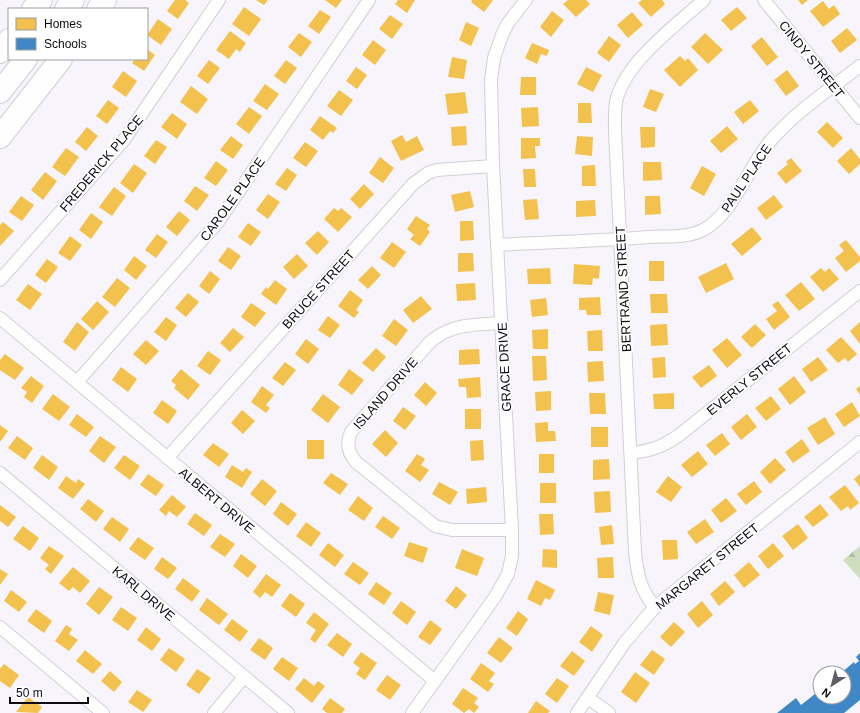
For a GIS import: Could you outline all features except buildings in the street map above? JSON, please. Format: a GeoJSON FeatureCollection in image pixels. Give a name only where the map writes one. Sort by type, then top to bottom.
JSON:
{"type":"FeatureCollection","features":[{"type":"Feature","properties":{"kind":"highway"},"geometry":{"type":"LineString","coordinates":[[34,8],[40,0]]}},
{"type":"Feature","properties":{"kind":"highway"},"geometry":{"type":"LineString","coordinates":[[67,8],[73,0]]}},
{"type":"Feature","properties":{"kind":"highway"},"geometry":{"type":"LineString","coordinates":[[99,8],[105,0]]}},
{"type":"Feature","properties":{"kind":"highway"},"geometry":{"type":"LineString","coordinates":[[0,45],[8,37]]}},
{"type":"Feature","properties":{"kind":"highway"},"geometry":{"type":"LineString","coordinates":[[0,52],[8,41]]}},
{"type":"Feature","properties":{"kind":"highway"},"geometry":{"type":"LineString","coordinates":[[0,92],[25,60]]}},
{"type":"Feature","properties":{"kind":"highway"},"geometry":{"type":"LineString","coordinates":[[0,138],[60,60]]}},
{"type":"Feature","properties":{"kind":"street","name":"FREDERICK PLACE"},"geometry":{"type":"LineString","coordinates":[[0,280],[124,140],[219,0]]}},
{"type":"Feature","properties":{"kind":"street","name":"CAROLE PLACE"},"geometry":{"type":"LineString","coordinates":[[77,382],[218,222],[369,0]]}},
{"type":"Feature","properties":{"kind":"street","name":"GRACE DRIVE"},"geometry":{"type":"LineString","coordinates":[[412,713],[495,597],[508,574],[512,556],[502,323],[493,166],[491,80],[494,58],[508,23],[526,0]]}},
{"type":"Feature","properties":{"kind":"street","name":"BERTRAND STREET"},"geometry":{"type":"LineString","coordinates":[[655,607],[643,590],[637,572],[615,131],[617,97],[626,76],[638,61],[704,0]]}},
{"type":"Feature","properties":{"kind":"street","name":"CINDY STREET"},"geometry":{"type":"LineString","coordinates":[[764,0],[860,118]]}},
{"type":"Feature","properties":{"kind":"street","name":"PAUL PLACE"},"geometry":{"type":"LineString","coordinates":[[498,245],[682,235],[702,231],[714,223],[724,212],[768,144],[779,131],[860,66]]}},
{"type":"Feature","properties":{"kind":"street","name":"BRUCE STREET"},"geometry":{"type":"LineString","coordinates":[[167,458],[412,184],[428,173],[437,170],[493,166]]}},
{"type":"Feature","properties":{"kind":"street","name":"EVERLY STREET"},"geometry":{"type":"LineString","coordinates":[[631,453],[648,451],[663,446],[678,436],[860,291]]}},
{"type":"Feature","properties":{"kind":"street","name":"ALBERT DRIVE"},"geometry":{"type":"LineString","coordinates":[[0,318],[435,681]]}},
{"type":"Feature","properties":{"kind":"street","name":"ISLAND DRIVE"},"geometry":{"type":"LineString","coordinates":[[502,323],[451,328],[441,333],[430,342],[351,432],[348,438],[348,446],[350,454],[356,462],[435,526],[452,530],[512,530]]}},
{"type":"Feature","properties":{"kind":"street","name":"MARGARET STREET"},"geometry":{"type":"LineString","coordinates":[[577,713],[626,642],[655,607],[860,442]]}},
{"type":"Feature","properties":{"kind":"street","name":"KARL DRIVE"},"geometry":{"type":"LineString","coordinates":[[0,473],[288,713]]}},
{"type":"Feature","properties":{"kind":"street"},"geometry":{"type":"LineString","coordinates":[[0,627],[103,713]]}},
{"type":"Feature","properties":{"kind":"street"},"geometry":{"type":"LineString","coordinates":[[214,713],[244,677]]}},
{"type":"Feature","properties":{"kind":"street"},"geometry":{"type":"LineString","coordinates":[[588,698],[609,713]]}},
{"type":"Feature","properties":{"kind":"green space"},"geometry":{"type":"Polygon","coordinates":[[[860,546],[860,579],[843,560],[860,546]]]}}]}
